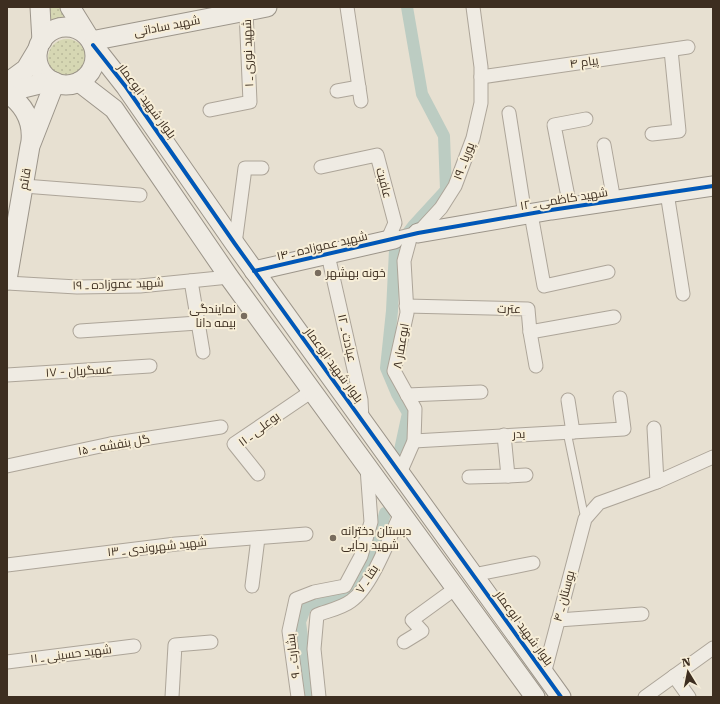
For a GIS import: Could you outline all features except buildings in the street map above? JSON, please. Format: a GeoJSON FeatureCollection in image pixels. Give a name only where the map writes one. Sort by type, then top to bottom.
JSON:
{"type":"FeatureCollection","features":[{"type":"Feature","properties":{"kind":"street"},"geometry":{"type":"LineString","coordinates":[[40,7],[40,45],[38,58],[40,67],[45,75],[53,81]]}},
{"type":"Feature","properties":{"kind":"street","name":"بلوار شهید ابوعمار"},"geometry":{"type":"LineString","coordinates":[[70,7],[91,41],[126,87],[254,271],[561,697]]}},
{"type":"Feature","properties":{"kind":"street","name":"شهید ساداتی"},"geometry":{"type":"LineString","coordinates":[[91,41],[234,11],[267,7]]}},
{"type":"Feature","properties":{"kind":"street"},"geometry":{"type":"LineString","coordinates":[[347,7],[361,101]]}},
{"type":"Feature","properties":{"kind":"street","name":"پوریا ـ ۱۹"},"geometry":{"type":"LineString","coordinates":[[402,237],[441,208],[455,186],[473,138],[481,103],[481,77],[472,7]]}},
{"type":"Feature","properties":{"kind":"street","name":"شهید نوری ـ ۱"},"geometry":{"type":"LineString","coordinates":[[210,110],[250,102],[234,11]]}},
{"type":"Feature","properties":{"kind":"street"},"geometry":{"type":"LineString","coordinates":[[7,82],[26,69],[48,34],[64,27],[77,30],[91,41],[95,53],[92,70],[79,82],[70,84],[53,81],[7,92]]}},
{"type":"Feature","properties":{"kind":"street","name":"پیام ۴"},"geometry":{"type":"LineString","coordinates":[[481,77],[688,47]]}},
{"type":"Feature","properties":{"kind":"street"},"geometry":{"type":"LineString","coordinates":[[652,134],[679,131],[671,50]]}},
{"type":"Feature","properties":{"kind":"street","name":"قائم"},"geometry":{"type":"LineString","coordinates":[[7,281],[9,259],[24,186],[30,146],[53,81]]}},
{"type":"Feature","properties":{"kind":"street"},"geometry":{"type":"LineString","coordinates":[[79,82],[111,106],[228,277],[456,588],[533,697]]}},
{"type":"Feature","properties":{"kind":"street"},"geometry":{"type":"LineString","coordinates":[[111,106],[111,99],[114,92],[119,88],[126,87]]}},
{"type":"Feature","properties":{"kind":"street"},"geometry":{"type":"LineString","coordinates":[[337,91],[359,87]]}},
{"type":"Feature","properties":{"kind":"street"},"geometry":{"type":"LineString","coordinates":[[7,92],[22,106],[27,115],[31,131],[30,146]]}},
{"type":"Feature","properties":{"kind":"street"},"geometry":{"type":"LineString","coordinates":[[509,113],[528,215],[544,286],[608,272]]}},
{"type":"Feature","properties":{"kind":"street"},"geometry":{"type":"LineString","coordinates":[[570,207],[554,125],[586,119]]}},
{"type":"Feature","properties":{"kind":"street"},"geometry":{"type":"LineString","coordinates":[[604,145],[614,201]]}},
{"type":"Feature","properties":{"kind":"street","name":"عافیت"},"geometry":{"type":"LineString","coordinates":[[321,167],[377,155],[395,223],[402,237]]}},
{"type":"Feature","properties":{"kind":"street"},"geometry":{"type":"LineString","coordinates":[[235,244],[245,168],[262,168]]}},
{"type":"Feature","properties":{"kind":"street"},"geometry":{"type":"LineString","coordinates":[[24,186],[140,195]]}},
{"type":"Feature","properties":{"kind":"street","name":"شهید کاظمی ـ ۱۲"},"geometry":{"type":"LineString","coordinates":[[402,237],[570,207],[713,186]]}},
{"type":"Feature","properties":{"kind":"street"},"geometry":{"type":"LineString","coordinates":[[668,193],[683,294]]}},
{"type":"Feature","properties":{"kind":"street","name":"شهید عموزاده ـ ۱۴"},"geometry":{"type":"LineString","coordinates":[[254,271],[402,237]]}},
{"type":"Feature","properties":{"kind":"street","name":"ابوعمار ۸"},"geometry":{"type":"LineString","coordinates":[[400,473],[414,441],[415,409],[394,371],[407,313],[402,237]]}},
{"type":"Feature","properties":{"kind":"street","name":"عبادت ـ ۱۲"},"geometry":{"type":"LineString","coordinates":[[328,255],[361,400],[362,422]]}},
{"type":"Feature","properties":{"kind":"street","name":"شهید عموزاده ـ ۱۹"},"geometry":{"type":"LineString","coordinates":[[7,281],[78,287],[140,286],[228,277]]}},
{"type":"Feature","properties":{"kind":"street"},"geometry":{"type":"LineString","coordinates":[[191,281],[203,352]]}},
{"type":"Feature","properties":{"kind":"street","name":"عترت"},"geometry":{"type":"LineString","coordinates":[[406,306],[528,309],[530,332]]}},
{"type":"Feature","properties":{"kind":"street"},"geometry":{"type":"LineString","coordinates":[[536,366],[530,332],[614,317]]}},
{"type":"Feature","properties":{"kind":"street"},"geometry":{"type":"LineString","coordinates":[[80,331],[198,323]]}},
{"type":"Feature","properties":{"kind":"street","name":"عسگریان - ۱۷"},"geometry":{"type":"LineString","coordinates":[[7,375],[150,366]]}},
{"type":"Feature","properties":{"kind":"street","name":"بوعلی ـ ۱۱"},"geometry":{"type":"LineString","coordinates":[[258,474],[234,444],[312,391]]}},
{"type":"Feature","properties":{"kind":"street"},"geometry":{"type":"LineString","coordinates":[[408,395],[481,392]]}},
{"type":"Feature","properties":{"kind":"street","name":"بدر"},"geometry":{"type":"LineString","coordinates":[[414,441],[624,429],[620,398]]}},
{"type":"Feature","properties":{"kind":"street"},"geometry":{"type":"LineString","coordinates":[[568,400],[570,432]]}},
{"type":"Feature","properties":{"kind":"street","name":"گل بنفشه - ۱۵"},"geometry":{"type":"LineString","coordinates":[[7,466],[110,444],[221,427]]}},
{"type":"Feature","properties":{"kind":"street"},"geometry":{"type":"LineString","coordinates":[[654,428],[657,482]]}},
{"type":"Feature","properties":{"kind":"street"},"geometry":{"type":"LineString","coordinates":[[504,435],[508,476]]}},
{"type":"Feature","properties":{"kind":"street"},"geometry":{"type":"LineString","coordinates":[[585,519],[599,503],[657,482],[713,457]]}},
{"type":"Feature","properties":{"kind":"street","name":"بشارت ـ ۹"},"geometry":{"type":"LineString","coordinates":[[298,697],[288,631],[296,599],[314,592],[345,586],[361,556],[371,522],[367,467]]}},
{"type":"Feature","properties":{"kind":"street"},"geometry":{"type":"LineString","coordinates":[[469,477],[526,475]]}},
{"type":"Feature","properties":{"kind":"street","name":"بقا ـ ۷"},"geometry":{"type":"LineString","coordinates":[[319,697],[314,649],[317,616],[351,601],[364,588],[376,567],[401,513]]}},
{"type":"Feature","properties":{"kind":"street","name":"بوستان ـ ۴"},"geometry":{"type":"LineString","coordinates":[[544,674],[585,519]]}},
{"type":"Feature","properties":{"kind":"street","name":"شهید شهروندی ـ ۱۳"},"geometry":{"type":"LineString","coordinates":[[7,565],[176,544],[306,534]]}},
{"type":"Feature","properties":{"kind":"street"},"geometry":{"type":"LineString","coordinates":[[252,586],[258,538]]}},
{"type":"Feature","properties":{"kind":"street"},"geometry":{"type":"LineString","coordinates":[[473,575],[533,563]]}},
{"type":"Feature","properties":{"kind":"street"},"geometry":{"type":"LineString","coordinates":[[404,642],[422,631],[412,620],[456,588]]}},
{"type":"Feature","properties":{"kind":"street"},"geometry":{"type":"LineString","coordinates":[[558,620],[642,614]]}},
{"type":"Feature","properties":{"kind":"street"},"geometry":{"type":"LineString","coordinates":[[172,697],[175,645],[211,642]]}},
{"type":"Feature","properties":{"kind":"street","name":"شهید حسینی ـ ۱۱"},"geometry":{"type":"LineString","coordinates":[[7,662],[134,646]]}},
{"type":"Feature","properties":{"kind":"street"},"geometry":{"type":"LineString","coordinates":[[645,697],[713,648]]}},
{"type":"Feature","properties":{"kind":"street"},"geometry":{"type":"LineString","coordinates":[[674,676],[689,697]]}},
{"type":"Feature","properties":{"kind":"lane"},"geometry":{"type":"LineString","coordinates":[[570,432],[585,519]]}},
{"type":"Feature","properties":{"kind":"green space"},"geometry":{"type":"Polygon","coordinates":[[[47,7],[63,7],[68,19],[55,20],[49,23],[47,7]]]}},
{"type":"Feature","properties":{"kind":"green space"},"geometry":{"type":"Polygon","coordinates":[[[67,39],[80,45],[86,58],[80,71],[67,77],[54,71],[48,58],[54,45],[67,39]]]}},
{"type":"Feature","properties":{"kind":"waterway"},"geometry":{"type":"LineString","coordinates":[[400,450],[408,413],[397,394],[386,368],[392,311],[395,250],[413,226],[446,190],[444,136],[422,94],[407,7]]}},
{"type":"Feature","properties":{"kind":"waterway"},"geometry":{"type":"LineString","coordinates":[[310,697],[300,622],[306,606],[335,595],[349,593],[358,585],[380,532],[385,513]]}},
{"type":"Feature","properties":{"kind":"cycle path"},"geometry":{"type":"LineString","coordinates":[[93,45],[126,87],[235,244],[561,697]]}},
{"type":"Feature","properties":{"kind":"cycle path"},"geometry":{"type":"LineString","coordinates":[[254,271],[418,233],[551,210],[713,186]]}},
{"type":"Feature","properties":{"kind":"place","name":"خونه بهشهر"},"geometry":{"type":"Point","coordinates":[318,273]}},
{"type":"Feature","properties":{"kind":"place","name":"نمایندگی بیمه دانا"},"geometry":{"type":"Point","coordinates":[244,316]}},
{"type":"Feature","properties":{"kind":"place","name":"دبستان دخترانه شهید رجایی"},"geometry":{"type":"Point","coordinates":[333,538]}}]}
